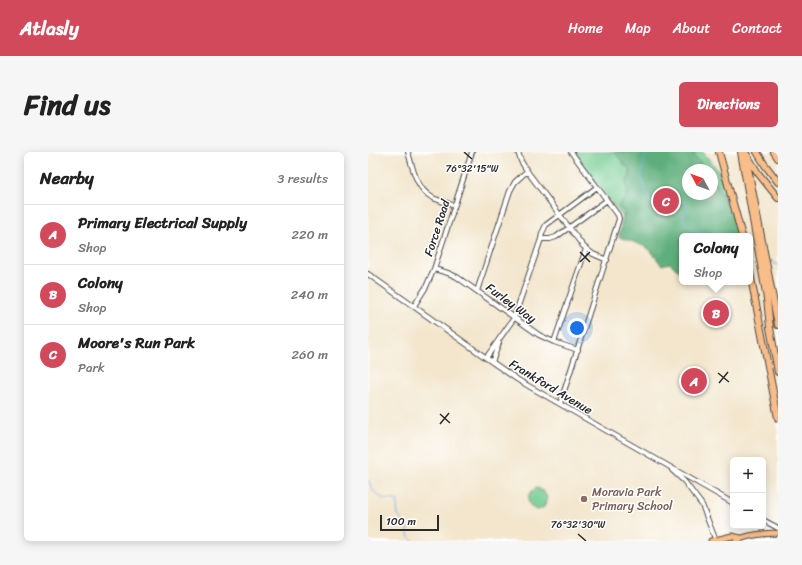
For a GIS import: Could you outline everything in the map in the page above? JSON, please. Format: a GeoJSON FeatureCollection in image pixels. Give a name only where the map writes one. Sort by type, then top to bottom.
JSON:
{"type":"FeatureCollection","features":[{"type":"Feature","properties":{"kind":"highway"},"geometry":{"type":"LineString","coordinates":[[720,152],[740,233]]}},
{"type":"Feature","properties":{"kind":"highway"},"geometry":{"type":"LineString","coordinates":[[741,152],[767,299],[778,348]]}},
{"type":"Feature","properties":{"kind":"highway"},"geometry":{"type":"LineString","coordinates":[[745,152],[758,173],[778,198]]}},
{"type":"Feature","properties":{"kind":"highway"},"geometry":{"type":"LineString","coordinates":[[745,152],[778,325]]}},
{"type":"Feature","properties":{"kind":"highway"},"geometry":{"type":"LineString","coordinates":[[757,152],[778,182]]}},
{"type":"Feature","properties":{"kind":"highway"},"geometry":{"type":"LineString","coordinates":[[774,152],[778,158]]}},
{"type":"Feature","properties":{"kind":"highway"},"geometry":{"type":"LineString","coordinates":[[752,285],[778,418]]}},
{"type":"Feature","properties":{"kind":"highway"},"geometry":{"type":"LineString","coordinates":[[767,299],[770,328],[778,372]]}},
{"type":"Feature","properties":{"kind":"main road"},"geometry":{"type":"LineString","coordinates":[[714,541],[732,536],[738,540],[760,534],[778,533]]}},
{"type":"Feature","properties":{"kind":"street"},"geometry":{"type":"LineString","coordinates":[[408,152],[421,187],[434,198],[454,206]]}},
{"type":"Feature","properties":{"kind":"street","name":"Force Road"},"geometry":{"type":"LineString","coordinates":[[414,306],[426,287],[434,269],[472,152]]}},
{"type":"Feature","properties":{"kind":"street"},"geometry":{"type":"LineString","coordinates":[[518,152],[521,162],[527,171],[586,249],[607,260]]}},
{"type":"Feature","properties":{"kind":"street"},"geometry":{"type":"LineString","coordinates":[[560,404],[619,221],[618,215],[571,152]]}},
{"type":"Feature","properties":{"kind":"street"},"geometry":{"type":"LineString","coordinates":[[477,291],[510,191],[515,182],[527,171]]}},
{"type":"Feature","properties":{"kind":"street"},"geometry":{"type":"LineString","coordinates":[[486,358],[514,318],[543,229],[598,187]]}},
{"type":"Feature","properties":{"kind":"street"},"geometry":{"type":"LineString","coordinates":[[541,239],[553,238],[607,200]]}},
{"type":"Feature","properties":{"kind":"street"},"geometry":{"type":"LineString","coordinates":[[554,342],[586,249]]}},
{"type":"Feature","properties":{"kind":"street","name":"Furley Way"},"geometry":{"type":"LineString","coordinates":[[434,269],[454,276],[533,331],[554,342],[578,350]]}},
{"type":"Feature","properties":{"kind":"street","name":"Frankford Avenue"},"geometry":{"type":"LineString","coordinates":[[368,274],[513,377],[730,501]]}},
{"type":"Feature","properties":{"kind":"street"},"geometry":{"type":"LineString","coordinates":[[492,362],[501,337]]}},
{"type":"Feature","properties":{"kind":"street"},"geometry":{"type":"LineString","coordinates":[[667,466],[684,480],[705,511],[714,541]]}},
{"type":"Feature","properties":{"kind":"street"},"geometry":{"type":"LineString","coordinates":[[690,478],[690,484],[694,494]]}},
{"type":"Feature","properties":{"kind":"street"},"geometry":{"type":"LineString","coordinates":[[766,522],[778,528]]}},
{"type":"Feature","properties":{"kind":"green space"},"geometry":{"type":"Polygon","coordinates":[[[574,152],[703,152],[713,164],[682,164],[682,200],[718,200],[718,171],[728,183],[714,227],[685,226],[655,256],[574,152]]]}},
{"type":"Feature","properties":{"kind":"green space"},"geometry":{"type":"Polygon","coordinates":[[[615,152],[692,152],[701,164],[682,164],[682,200],[718,200],[718,187],[721,193],[725,195],[726,204],[728,205],[727,209],[731,212],[737,233],[679,233],[679,270],[670,263],[662,265],[648,248],[619,237],[623,215],[625,216],[624,211],[618,206],[625,199],[628,190],[626,183],[630,174],[628,167],[625,166],[615,152]]]}},
{"type":"Feature","properties":{"kind":"green space"},"geometry":{"type":"Polygon","coordinates":[[[536,488],[540,489],[546,495],[547,499],[544,507],[538,510],[531,506],[528,500],[530,494],[536,488]]]}},
{"type":"Feature","properties":{"kind":"waterway"},"geometry":{"type":"LineString","coordinates":[[646,152],[641,177],[649,200],[653,205],[660,209],[669,207],[672,201],[681,200],[688,205],[688,211],[682,216],[686,224],[699,233]]}},
{"type":"Feature","properties":{"kind":"waterway"},"geometry":{"type":"LineString","coordinates":[[753,252],[757,254]]}},
{"type":"Feature","properties":{"kind":"waterway"},"geometry":{"type":"LineString","coordinates":[[768,260],[778,265]]}},
{"type":"Feature","properties":{"kind":"waterway"},"geometry":{"type":"LineString","coordinates":[[368,480],[373,490],[379,496],[385,499],[398,501],[398,515],[408,529],[408,536],[413,541]]}},
{"type":"Feature","properties":{"kind":"place","name":"Moore's Run Park"},"geometry":{"type":"Point","coordinates":[666,201]}},
{"type":"Feature","properties":{"kind":"place","name":"Colony"},"geometry":{"type":"Point","coordinates":[716,313]}},
{"type":"Feature","properties":{"kind":"place","name":"Primary Electrical Supply"},"geometry":{"type":"Point","coordinates":[694,381]}},
{"type":"Feature","properties":{"kind":"place","name":"Moravia Park Primary School"},"geometry":{"type":"Point","coordinates":[584,499]}}]}
